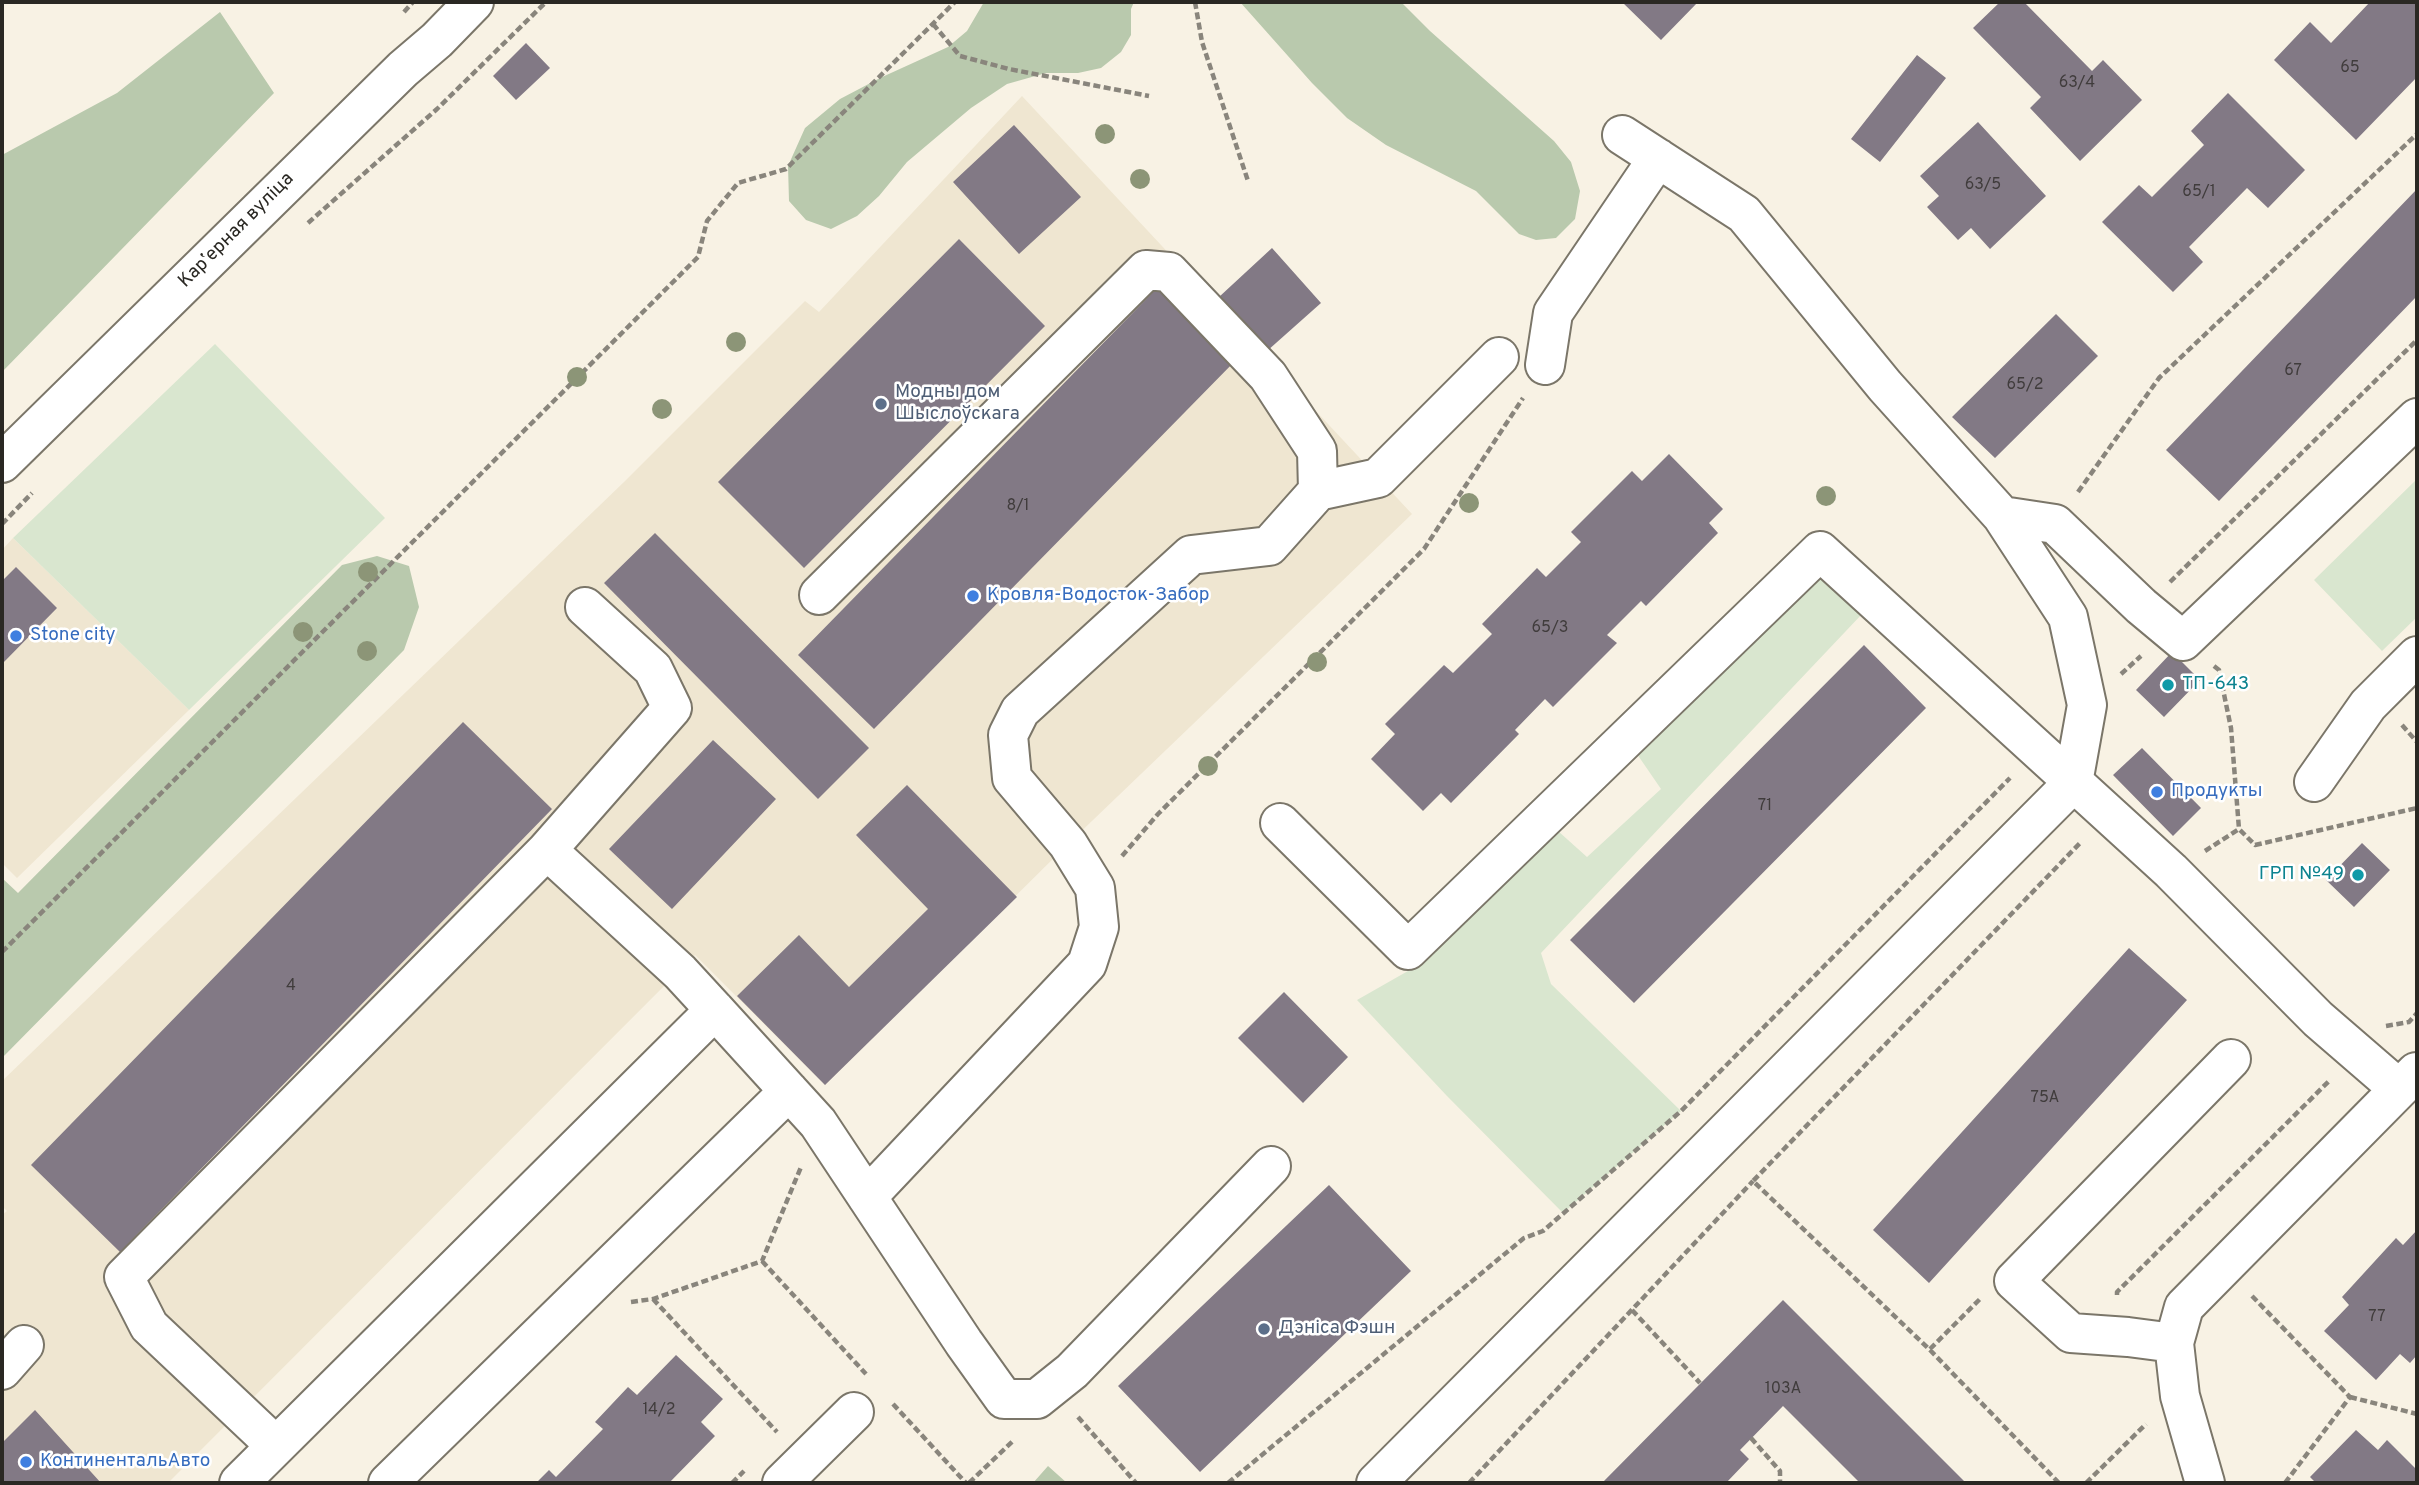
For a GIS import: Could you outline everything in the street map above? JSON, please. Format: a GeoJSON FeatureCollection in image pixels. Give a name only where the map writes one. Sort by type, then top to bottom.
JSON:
{"type":"FeatureCollection","features":[{"type":"Feature","properties":{"kind":"street","name":"Карʼерная вуліца"},"geometry":{"type":"LineString","coordinates":[[2,463],[474,2]]}},
{"type":"Feature","properties":{"kind":"street"},"geometry":{"type":"LineString","coordinates":[[1376,1483],[2073,783],[2087,705],[2068,617],[2003,516],[1885,386],[1744,214],[1622,135]]}},
{"type":"Feature","properties":{"kind":"street"},"geometry":{"type":"LineString","coordinates":[[1545,365],[1553,313],[1658,158]]}},
{"type":"Feature","properties":{"kind":"street"},"geometry":{"type":"LineString","coordinates":[[819,595],[1146,270],[1169,272],[1268,376],[1317,451],[1318,491]]}},
{"type":"Feature","properties":{"kind":"street"},"geometry":{"type":"LineString","coordinates":[[867,1197],[1087,964],[1099,927],[1094,888],[1068,844],[1012,778],[1008,735],[1020,711],[1191,555],[1269,545],[1318,491],[1378,478],[1499,358]]}},
{"type":"Feature","properties":{"kind":"street"},"geometry":{"type":"LineString","coordinates":[[2003,516],[2055,524],[2141,606],[2183,641],[2417,418]]}},
{"type":"Feature","properties":{"kind":"street"},"geometry":{"type":"LineString","coordinates":[[1280,823],[1408,950],[1820,551],[2171,871],[2318,1018],[2408,1080],[2184,1307],[2174,1343],[2180,1396],[2205,1483]]}},
{"type":"Feature","properties":{"kind":"street"},"geometry":{"type":"LineString","coordinates":[[276,1446],[149,1326],[124,1278],[547,850],[672,708],[653,669],[585,607]]}},
{"type":"Feature","properties":{"kind":"street"},"geometry":{"type":"LineString","coordinates":[[2314,782],[2368,705],[2417,656]]}},
{"type":"Feature","properties":{"kind":"street"},"geometry":{"type":"LineString","coordinates":[[547,850],[680,972],[818,1123],[1004,1399],[1037,1399],[1072,1371],[1271,1166]]}},
{"type":"Feature","properties":{"kind":"street"},"geometry":{"type":"LineString","coordinates":[[239,1483],[715,1010]]}},
{"type":"Feature","properties":{"kind":"street"},"geometry":{"type":"LineString","coordinates":[[2174,1343],[2071,1333],[2014,1280],[2231,1059]]}},
{"type":"Feature","properties":{"kind":"street"},"geometry":{"type":"LineString","coordinates":[[388,1483],[789,1091]]}},
{"type":"Feature","properties":{"kind":"street"},"geometry":{"type":"LineString","coordinates":[[766,1474],[853,1412]]}},
{"type":"Feature","properties":{"kind":"path"},"geometry":{"type":"LineString","coordinates":[[298,232],[438,110],[546,2]]}},
{"type":"Feature","properties":{"kind":"path"},"geometry":{"type":"LineString","coordinates":[[2,953],[698,257],[707,221],[738,183],[786,169],[956,2]]}},
{"type":"Feature","properties":{"kind":"path"},"geometry":{"type":"LineString","coordinates":[[1195,2],[1202,42],[1248,181]]}},
{"type":"Feature","properties":{"kind":"path"},"geometry":{"type":"LineString","coordinates":[[933,24],[960,56],[1009,69],[1149,96]]}},
{"type":"Feature","properties":{"kind":"path"},"geometry":{"type":"LineString","coordinates":[[2055,524],[2159,378],[2417,134]]}},
{"type":"Feature","properties":{"kind":"path"},"geometry":{"type":"LineString","coordinates":[[2141,606],[2162,590],[2417,340]]}},
{"type":"Feature","properties":{"kind":"path"},"geometry":{"type":"LineString","coordinates":[[1094,888],[1158,814],[1424,549],[1545,365]]}},
{"type":"Feature","properties":{"kind":"path"},"geometry":{"type":"LineString","coordinates":[[2,524],[39,486]]}},
{"type":"Feature","properties":{"kind":"path"},"geometry":{"type":"LineString","coordinates":[[2087,705],[2148,649],[2183,641],[2219,670],[2231,728],[2239,830],[2255,845],[2417,808]]}},
{"type":"Feature","properties":{"kind":"path"},"geometry":{"type":"LineString","coordinates":[[1228,1483],[1524,1238],[1543,1231],[1681,1111],[2038,749]]}},
{"type":"Feature","properties":{"kind":"path"},"geometry":{"type":"LineString","coordinates":[[2171,871],[2239,830]]}},
{"type":"Feature","properties":{"kind":"path"},"geometry":{"type":"LineString","coordinates":[[1469,1483],[1753,1181],[2088,835]]}},
{"type":"Feature","properties":{"kind":"path"},"geometry":{"type":"LineString","coordinates":[[2128,1337],[2117,1292],[2337,1073]]}},
{"type":"Feature","properties":{"kind":"path"},"geometry":{"type":"LineString","coordinates":[[629,1303],[653,1299],[762,1261],[818,1123]]}},
{"type":"Feature","properties":{"kind":"path"},"geometry":{"type":"LineString","coordinates":[[1753,1181],[1930,1350],[2059,1483]]}},
{"type":"Feature","properties":{"kind":"path"},"geometry":{"type":"LineString","coordinates":[[2243,1304],[2252,1295],[2350,1397],[2417,1414]]}},
{"type":"Feature","properties":{"kind":"path"},"geometry":{"type":"LineString","coordinates":[[653,1299],[779,1435]]}},
{"type":"Feature","properties":{"kind":"path"},"geometry":{"type":"LineString","coordinates":[[1632,1310],[1700,1383]]}},
{"type":"Feature","properties":{"kind":"path"},"geometry":{"type":"LineString","coordinates":[[2285,1483],[2350,1397]]}},
{"type":"Feature","properties":{"kind":"path"},"geometry":{"type":"LineString","coordinates":[[2086,1483],[2147,1423],[2144,1411]]}},
{"type":"Feature","properties":{"kind":"path"},"geometry":{"type":"LineString","coordinates":[[1077,1415],[1136,1483]]}},
{"type":"Feature","properties":{"kind":"path"},"geometry":{"type":"LineString","coordinates":[[969,1483],[1018,1437]]}},
{"type":"Feature","properties":{"kind":"path"},"geometry":{"type":"LineString","coordinates":[[1751,1438],[1780,1471],[1780,1483]]}},
{"type":"Feature","properties":{"kind":"path"},"geometry":{"type":"LineString","coordinates":[[732,1483],[766,1474]]}},
{"type":"Feature","properties":{"kind":"shaded area"},"geometry":{"type":"Polygon","coordinates":[[[1022,96],[1412,514],[1068,844],[825,1085],[695,955],[168,1483],[2,1483],[2,1215],[7,1211],[2,1206],[2,1081],[624,482],[805,301],[819,312],[1022,96]]]}},
{"type":"Feature","properties":{"kind":"shaded area"},"geometry":{"type":"Polygon","coordinates":[[[13,538],[189,710],[17,878],[2,863],[2,550],[13,538]]]}},
{"type":"Feature","properties":{"kind":"green space"},"geometry":{"type":"Polygon","coordinates":[[[984,2],[1134,2],[1131,9],[1131,35],[1121,52],[1101,68],[1078,73],[1046,73],[1007,84],[971,108],[907,162],[879,196],[857,216],[831,229],[806,220],[789,201],[788,166],[805,128],[840,99],[948,47],[967,31],[984,2]]]}},
{"type":"Feature","properties":{"kind":"green space"},"geometry":{"type":"Polygon","coordinates":[[[1240,2],[1401,2],[1554,141],[1571,162],[1580,191],[1575,219],[1556,238],[1536,240],[1519,234],[1476,191],[1386,145],[1347,118],[1240,2]]]}},
{"type":"Feature","properties":{"kind":"green space"},"geometry":{"type":"Polygon","coordinates":[[[220,12],[274,93],[2,372],[2,155],[117,93],[220,12]]]}},
{"type":"Feature","properties":{"kind":"green space"},"geometry":{"type":"Polygon","coordinates":[[[215,344],[385,518],[189,710],[13,538],[215,344]]]}},
{"type":"Feature","properties":{"kind":"green space"},"geometry":{"type":"Polygon","coordinates":[[[2417,479],[2417,617],[2382,651],[2314,580],[2417,479]]]}},
{"type":"Feature","properties":{"kind":"green space"},"geometry":{"type":"Polygon","coordinates":[[[377,556],[409,566],[419,607],[404,650],[2,1058],[2,878],[18,893],[342,565],[377,556]]]}},
{"type":"Feature","properties":{"kind":"green space"},"geometry":{"type":"Polygon","coordinates":[[[1823,574],[1863,613],[1541,953],[1551,984],[1681,1111],[1563,1213],[1357,1000],[1422,963],[1558,831],[1587,857],[1661,789],[1637,754],[1823,574]]]}},
{"type":"Feature","properties":{"kind":"green space"},"geometry":{"type":"Polygon","coordinates":[[[1048,1466],[1067,1483],[1033,1483],[1048,1466]]]}},
{"type":"Feature","properties":{"kind":"building"},"geometry":{"type":"Polygon","coordinates":[[[1622,2],[1698,2],[1661,40],[1622,2]]]}},
{"type":"Feature","properties":{"kind":"building"},"geometry":{"type":"Polygon","coordinates":[[[2000,2],[2024,2],[2092,71],[2103,60],[2142,100],[2080,161],[2030,108],[2041,97],[1973,28],[2000,2]]]}},
{"type":"Feature","properties":{"kind":"building"},"geometry":{"type":"Polygon","coordinates":[[[2370,2],[2417,2],[2417,77],[2356,140],[2274,60],[2310,22],[2331,43],[2370,2]]]}},
{"type":"Feature","properties":{"kind":"building"},"geometry":{"type":"Polygon","coordinates":[[[526,43],[550,68],[516,100],[493,76],[526,43]]]}},
{"type":"Feature","properties":{"kind":"building"},"geometry":{"type":"Polygon","coordinates":[[[1917,55],[1946,78],[1880,162],[1851,139],[1917,55]]]}},
{"type":"Feature","properties":{"kind":"building"},"geometry":{"type":"Polygon","coordinates":[[[2228,93],[2305,170],[2268,208],[2247,188],[2189,247],[2203,262],[2173,292],[2102,222],[2139,185],[2152,197],[2204,145],[2191,131],[2228,93]]]}},
{"type":"Feature","properties":{"kind":"building"},"geometry":{"type":"Polygon","coordinates":[[[1978,122],[2046,196],[1990,249],[1971,228],[1958,240],[1927,207],[1939,196],[1920,176],[1978,122]]]}},
{"type":"Feature","properties":{"kind":"building"},"geometry":{"type":"Polygon","coordinates":[[[1014,125],[1081,197],[1019,254],[953,182],[1014,125]]]}},
{"type":"Feature","properties":{"kind":"building"},"geometry":{"type":"Polygon","coordinates":[[[2417,189],[2417,296],[2219,501],[2166,450],[2417,189]]]}},
{"type":"Feature","properties":{"kind":"building","name":"Модны дом Шыслоўскага"},"geometry":{"type":"Polygon","coordinates":[[[959,239],[1045,326],[804,568],[718,482],[959,239]]]}},
{"type":"Feature","properties":{"kind":"building"},"geometry":{"type":"Polygon","coordinates":[[[1272,248],[1321,303],[1267,351],[1219,297],[1272,248]]]}},
{"type":"Feature","properties":{"kind":"building"},"geometry":{"type":"Polygon","coordinates":[[[1161,284],[1237,359],[874,729],[798,655],[1161,284]]]}},
{"type":"Feature","properties":{"kind":"building"},"geometry":{"type":"Polygon","coordinates":[[[2056,314],[2098,356],[1995,458],[1952,417],[2056,314]]]}},
{"type":"Feature","properties":{"kind":"building"},"geometry":{"type":"Polygon","coordinates":[[[1669,454],[1723,509],[1709,523],[1718,533],[1646,606],[1641,601],[1607,635],[1617,643],[1553,707],[1545,699],[1515,730],[1519,734],[1451,803],[1441,793],[1423,811],[1371,759],[1395,734],[1385,724],[1444,665],[1453,673],[1492,634],[1482,624],[1537,568],[1546,577],[1581,542],[1571,532],[1632,471],[1642,481],[1669,454]]]}},
{"type":"Feature","properties":{"kind":"building"},"geometry":{"type":"Polygon","coordinates":[[[655,533],[869,748],[818,799],[604,583],[655,533]]]}},
{"type":"Feature","properties":{"kind":"building","name":"Stone city"},"geometry":{"type":"Polygon","coordinates":[[[16,567],[57,608],[2,664],[2,581],[16,567]]]}},
{"type":"Feature","properties":{"kind":"building"},"geometry":{"type":"Polygon","coordinates":[[[1864,645],[1926,708],[1634,1003],[1570,940],[1864,645]]]}},
{"type":"Feature","properties":{"kind":"building","name":"ТП-643"},"geometry":{"type":"Polygon","coordinates":[[[2172,652],[2200,680],[2164,717],[2136,690],[2172,652]]]}},
{"type":"Feature","properties":{"kind":"building"},"geometry":{"type":"Polygon","coordinates":[[[463,722],[552,809],[120,1252],[31,1165],[463,722]]]}},
{"type":"Feature","properties":{"kind":"building"},"geometry":{"type":"Polygon","coordinates":[[[713,740],[776,799],[672,909],[609,849],[713,740]]]}},
{"type":"Feature","properties":{"kind":"building","name":"Продукты"},"geometry":{"type":"Polygon","coordinates":[[[2142,748],[2201,808],[2173,836],[2113,775],[2142,748]]]}},
{"type":"Feature","properties":{"kind":"building"},"geometry":{"type":"Polygon","coordinates":[[[907,785],[1017,897],[825,1085],[737,996],[799,935],[849,987],[928,909],[856,835],[907,785]]]}},
{"type":"Feature","properties":{"kind":"building","name":"ГРП №49"},"geometry":{"type":"Polygon","coordinates":[[[2362,843],[2390,870],[2354,907],[2326,880],[2362,843]]]}},
{"type":"Feature","properties":{"kind":"building"},"geometry":{"type":"Polygon","coordinates":[[[2129,948],[2187,1000],[1929,1283],[1873,1230],[2129,948]]]}},
{"type":"Feature","properties":{"kind":"building"},"geometry":{"type":"Polygon","coordinates":[[[1284,992],[1348,1057],[1303,1103],[1238,1038],[1284,992]]]}},
{"type":"Feature","properties":{"kind":"building","name":"Дэніса Фэшн"},"geometry":{"type":"Polygon","coordinates":[[[1329,1185],[1411,1271],[1200,1472],[1118,1386],[1329,1185]]]}},
{"type":"Feature","properties":{"kind":"building"},"geometry":{"type":"Polygon","coordinates":[[[2417,1230],[2417,1355],[2410,1363],[2400,1354],[2376,1380],[2324,1331],[2349,1305],[2342,1297],[2396,1238],[2403,1245],[2417,1230]]]}},
{"type":"Feature","properties":{"kind":"building"},"geometry":{"type":"Polygon","coordinates":[[[1783,1300],[1966,1483],[1860,1483],[1783,1406],[1740,1450],[1749,1459],[1726,1483],[1602,1483],[1783,1300]]]}},
{"type":"Feature","properties":{"kind":"building"},"geometry":{"type":"Polygon","coordinates":[[[676,1355],[723,1399],[701,1422],[715,1436],[669,1483],[536,1483],[549,1470],[556,1477],[603,1429],[595,1422],[628,1387],[637,1395],[676,1355]]]}},
{"type":"Feature","properties":{"kind":"building"},"geometry":{"type":"Polygon","coordinates":[[[35,1410],[101,1483],[2,1483],[2,1443],[35,1410]]]}},
{"type":"Feature","properties":{"kind":"building"},"geometry":{"type":"Polygon","coordinates":[[[2356,1430],[2378,1450],[2387,1440],[2417,1470],[2417,1483],[2316,1483],[2310,1477],[2356,1430]]]}},
{"type":"Feature","properties":{"kind":"place","name":"Модны дом Шыслоўскага"},"geometry":{"type":"Point","coordinates":[881,404]}},
{"type":"Feature","properties":{"kind":"place","name":"Кровля-Водосток-Забор"},"geometry":{"type":"Point","coordinates":[973,596]}},
{"type":"Feature","properties":{"kind":"place","name":"Stone city"},"geometry":{"type":"Point","coordinates":[16,636]}},
{"type":"Feature","properties":{"kind":"place","name":"ТП-643"},"geometry":{"type":"Point","coordinates":[2168,685]}},
{"type":"Feature","properties":{"kind":"place","name":"Продукты"},"geometry":{"type":"Point","coordinates":[2157,792]}},
{"type":"Feature","properties":{"kind":"place","name":"ГРП №49"},"geometry":{"type":"Point","coordinates":[2358,875]}},
{"type":"Feature","properties":{"kind":"place","name":"Дэніса Фэшн"},"geometry":{"type":"Point","coordinates":[1264,1329]}},
{"type":"Feature","properties":{"kind":"place","name":"КонтинентальАвто"},"geometry":{"type":"Point","coordinates":[26,1462]}}]}
